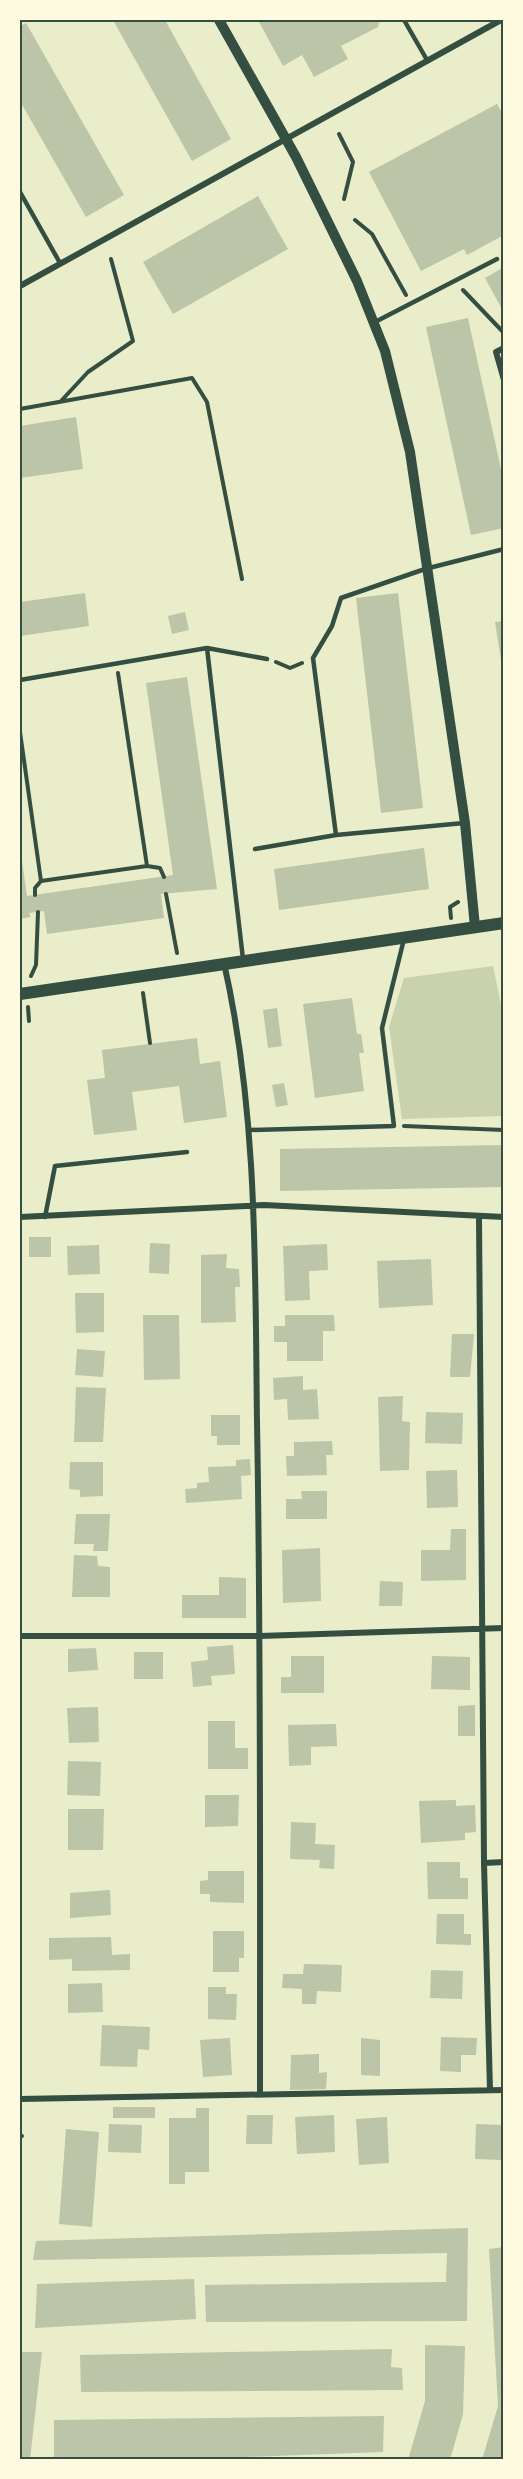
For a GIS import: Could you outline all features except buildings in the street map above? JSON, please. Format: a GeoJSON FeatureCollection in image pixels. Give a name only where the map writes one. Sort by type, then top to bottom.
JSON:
{"type":"FeatureCollection","features":[{"type":"Feature","properties":{"kind":"main road"},"geometry":{"type":"LineString","coordinates":[[20,994],[504,923]]}},
{"type":"Feature","properties":{"kind":"street"},"geometry":{"type":"LineString","coordinates":[[219,20],[287,139],[375,322],[400,405],[410,452],[425,569],[465,822],[475,927]]}},
{"type":"Feature","properties":{"kind":"street"},"geometry":{"type":"LineString","coordinates":[[20,286],[501,20]]}},
{"type":"Feature","properties":{"kind":"street"},"geometry":{"type":"LineString","coordinates":[[504,348],[496,352],[504,380]]}},
{"type":"Feature","properties":{"kind":"street"},"geometry":{"type":"LineString","coordinates":[[224,963],[250,1130],[254,1206],[261,1635],[260,2094]]}},
{"type":"Feature","properties":{"kind":"street"},"geometry":{"type":"LineString","coordinates":[[20,1216],[45,1217],[254,1206],[504,1216]]}},
{"type":"Feature","properties":{"kind":"street"},"geometry":{"type":"LineString","coordinates":[[479,1216],[484,1628],[484,1863],[490,2090]]}},
{"type":"Feature","properties":{"kind":"street"},"geometry":{"type":"LineString","coordinates":[[20,1636],[261,1635],[504,1628]]}},
{"type":"Feature","properties":{"kind":"street"},"geometry":{"type":"LineString","coordinates":[[484,1863],[504,1862]]}},
{"type":"Feature","properties":{"kind":"street"},"geometry":{"type":"LineString","coordinates":[[20,2099],[504,2090]]}},
{"type":"Feature","properties":{"kind":"lane"},"geometry":{"type":"LineString","coordinates":[[404,20],[427,60]]}},
{"type":"Feature","properties":{"kind":"lane"},"geometry":{"type":"LineString","coordinates":[[20,192],[60,263]]}},
{"type":"Feature","properties":{"kind":"lane"},"geometry":{"type":"LineString","coordinates":[[375,322],[497,259]]}},
{"type":"Feature","properties":{"kind":"lane"},"geometry":{"type":"LineString","coordinates":[[336,835],[313,658],[332,626],[341,597],[425,569],[504,549]]}},
{"type":"Feature","properties":{"kind":"lane"},"geometry":{"type":"LineString","coordinates":[[207,648],[243,960]]}},
{"type":"Feature","properties":{"kind":"lane"},"geometry":{"type":"LineString","coordinates":[[20,680],[207,648],[267,659]]}},
{"type":"Feature","properties":{"kind":"lane"},"geometry":{"type":"LineString","coordinates":[[255,849],[336,835],[465,822]]}},
{"type":"Feature","properties":{"kind":"lane"},"geometry":{"type":"LineString","coordinates":[[250,1130],[394,1126],[382,1028],[404,939]]}},
{"type":"Feature","properties":{"kind":"lane"},"geometry":{"type":"LineString","coordinates":[[45,1217],[55,1166],[187,1152]]}},
{"type":"Feature","properties":{"kind":"path"},"geometry":{"type":"LineString","coordinates":[[339,134],[353,162],[344,199]]}},
{"type":"Feature","properties":{"kind":"path"},"geometry":{"type":"LineString","coordinates":[[355,220],[372,234],[411,304]]}},
{"type":"Feature","properties":{"kind":"path"},"geometry":{"type":"LineString","coordinates":[[60,402],[88,372],[133,341],[117,272],[111,259]]}},
{"type":"Feature","properties":{"kind":"path"},"geometry":{"type":"LineString","coordinates":[[454,280],[504,333]]}},
{"type":"Feature","properties":{"kind":"path"},"geometry":{"type":"LineString","coordinates":[[20,409],[192,378],[207,402],[242,579]]}},
{"type":"Feature","properties":{"kind":"path"},"geometry":{"type":"LineString","coordinates":[[267,659],[290,668],[313,658]]}},
{"type":"Feature","properties":{"kind":"path"},"geometry":{"type":"LineString","coordinates":[[117,664],[147,866]]}},
{"type":"Feature","properties":{"kind":"path"},"geometry":{"type":"LineString","coordinates":[[20,732],[41,881]]}},
{"type":"Feature","properties":{"kind":"path"},"geometry":{"type":"LineString","coordinates":[[35,894],[35,888],[41,881],[147,866],[160,868],[164,877]]}},
{"type":"Feature","properties":{"kind":"path"},"geometry":{"type":"LineString","coordinates":[[166,894],[177,953]]}},
{"type":"Feature","properties":{"kind":"path"},"geometry":{"type":"LineString","coordinates":[[31,975],[36,965],[38,912]]}},
{"type":"Feature","properties":{"kind":"path"},"geometry":{"type":"LineString","coordinates":[[143,993],[150,1043]]}},
{"type":"Feature","properties":{"kind":"path"},"geometry":{"type":"LineString","coordinates":[[394,1126],[504,1130]]}},
{"type":"Feature","properties":{"kind":"green space"},"geometry":{"type":"Polygon","coordinates":[[[493,966],[503,1014],[503,1116],[402,1119],[389,1027],[404,978],[493,966]]]}}]}
